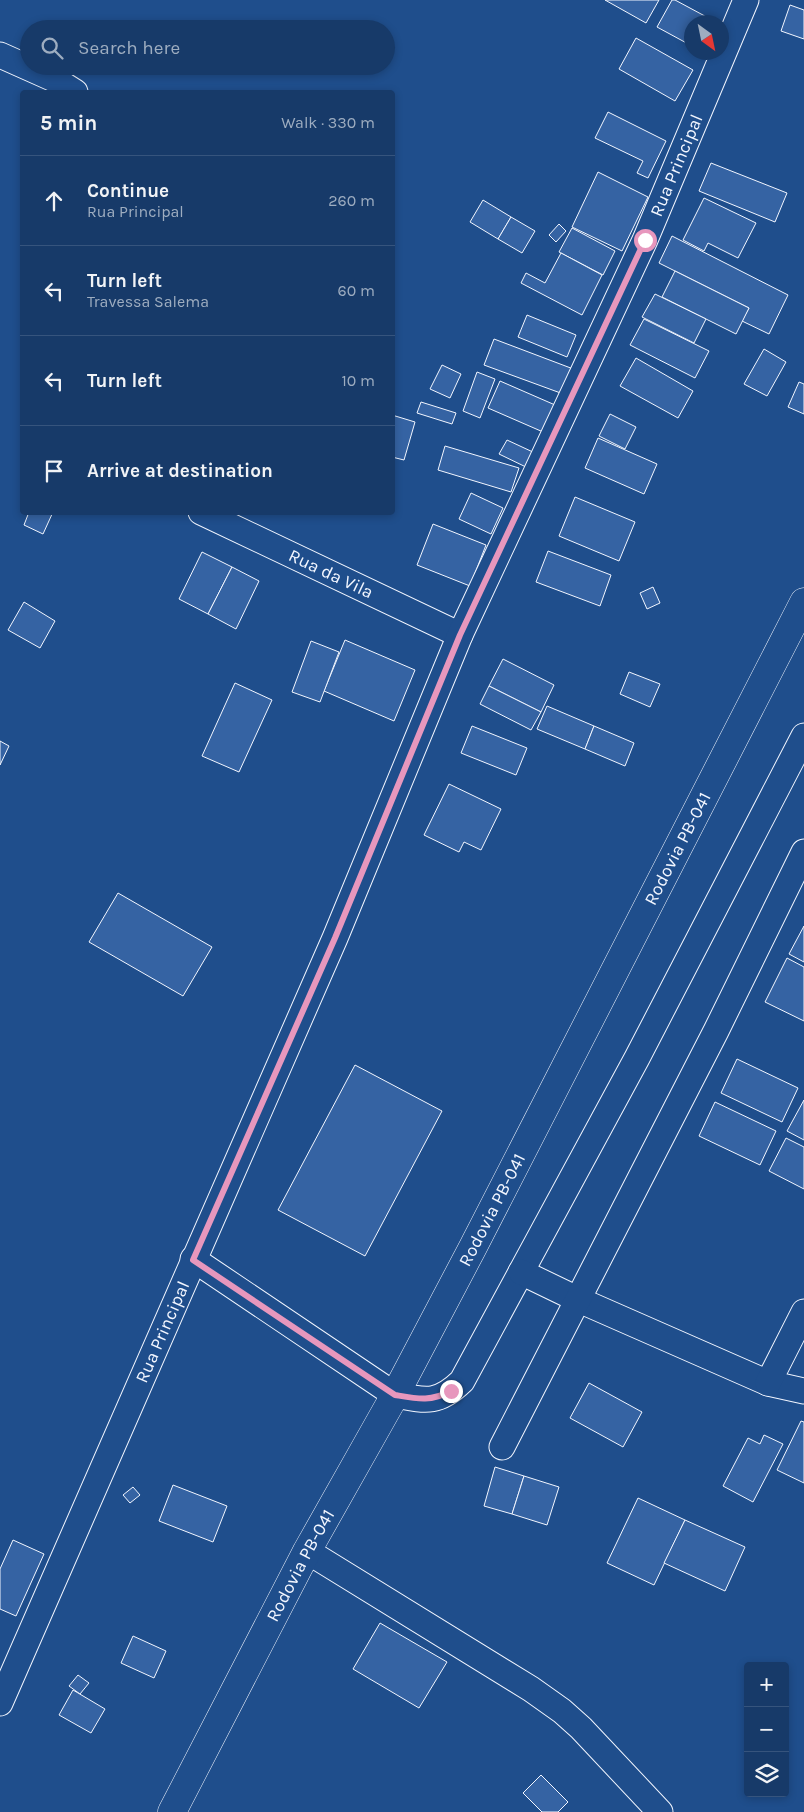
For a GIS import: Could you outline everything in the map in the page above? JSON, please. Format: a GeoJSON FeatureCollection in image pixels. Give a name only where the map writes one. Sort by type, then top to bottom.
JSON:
{"type":"FeatureCollection","features":[{"type":"Feature","properties":{"kind":"main road","name":"Rodovia PB-041"},"geometry":{"type":"LineString","coordinates":[[172,1812],[307,1551],[395,1395],[804,602]]}},
{"type":"Feature","properties":{"kind":"street","name":"Rua Principal"},"geometry":{"type":"LineString","coordinates":[[0,1703],[7,1667],[193,1260],[335,938],[460,635],[645,240],[746,0]]}},
{"type":"Feature","properties":{"kind":"street"},"geometry":{"type":"LineString","coordinates":[[0,55],[20,64]]}},
{"type":"Feature","properties":{"kind":"street"},"geometry":{"type":"LineString","coordinates":[[45,75],[72,90]]}},
{"type":"Feature","properties":{"kind":"street","name":"Rua da Vila"},"geometry":{"type":"LineString","coordinates":[[207,515],[460,635]]}},
{"type":"Feature","properties":{"kind":"street"},"geometry":{"type":"LineString","coordinates":[[193,1260],[395,1395],[422,1400],[438,1398],[451,1391],[462,1381],[637,1058],[804,736]]}},
{"type":"Feature","properties":{"kind":"street"},"geometry":{"type":"LineString","coordinates":[[502,1447],[716,1031],[804,852]]}},
{"type":"Feature","properties":{"kind":"street"},"geometry":{"type":"LineString","coordinates":[[521,1272],[578,1300],[768,1383],[804,1391]]}},
{"type":"Feature","properties":{"kind":"street"},"geometry":{"type":"LineString","coordinates":[[768,1383],[804,1312]]}},
{"type":"Feature","properties":{"kind":"street"},"geometry":{"type":"LineString","coordinates":[[307,1551],[562,1711],[603,1750],[660,1812]]}},
{"type":"Feature","properties":{"kind":"building"},"geometry":{"type":"Polygon","coordinates":[[[605,0],[659,0],[646,23],[605,0]]]}},
{"type":"Feature","properties":{"kind":"building"},"geometry":{"type":"Polygon","coordinates":[[[672,0],[703,15],[684,15],[684,42],[657,27],[672,0]]]}},
{"type":"Feature","properties":{"kind":"building"},"geometry":{"type":"Polygon","coordinates":[[[790,5],[804,10],[804,39],[781,31],[790,5]]]}},
{"type":"Feature","properties":{"kind":"building"},"geometry":{"type":"Polygon","coordinates":[[[636,38],[693,70],[675,101],[619,69],[636,38]]]}},
{"type":"Feature","properties":{"kind":"building"},"geometry":{"type":"Polygon","coordinates":[[[608,112],[666,141],[648,178],[637,173],[643,161],[595,138],[608,112]]]}},
{"type":"Feature","properties":{"kind":"building"},"geometry":{"type":"Polygon","coordinates":[[[711,163],[787,193],[775,222],[699,191],[711,163]]]}},
{"type":"Feature","properties":{"kind":"building"},"geometry":{"type":"Polygon","coordinates":[[[598,172],[648,197],[622,251],[572,227],[598,172]]]}},
{"type":"Feature","properties":{"kind":"building"},"geometry":{"type":"Polygon","coordinates":[[[704,198],[756,223],[738,258],[708,243],[704,251],[683,240],[704,198]]]}},
{"type":"Feature","properties":{"kind":"building"},"geometry":{"type":"Polygon","coordinates":[[[483,200],[511,217],[498,239],[470,222],[483,200]]]}},
{"type":"Feature","properties":{"kind":"building"},"geometry":{"type":"Polygon","coordinates":[[[511,217],[535,231],[522,253],[498,239],[511,217]]]}},
{"type":"Feature","properties":{"kind":"building"},"geometry":{"type":"Polygon","coordinates":[[[559,224],[566,231],[556,242],[549,235],[559,224]]]}},
{"type":"Feature","properties":{"kind":"building"},"geometry":{"type":"Polygon","coordinates":[[[572,228],[615,251],[603,275],[559,252],[572,228]]]}},
{"type":"Feature","properties":{"kind":"building"},"geometry":{"type":"Polygon","coordinates":[[[672,236],[788,295],[769,334],[742,321],[749,308],[659,263],[672,236]]]}},
{"type":"Feature","properties":{"kind":"building"},"geometry":{"type":"Polygon","coordinates":[[[561,253],[602,275],[582,315],[521,283],[526,273],[545,283],[561,253]]]}},
{"type":"Feature","properties":{"kind":"building"},"geometry":{"type":"Polygon","coordinates":[[[675,271],[749,308],[736,334],[662,297],[675,271]]]}},
{"type":"Feature","properties":{"kind":"building"},"geometry":{"type":"Polygon","coordinates":[[[655,294],[706,319],[694,343],[642,317],[655,294]]]}},
{"type":"Feature","properties":{"kind":"building"},"geometry":{"type":"Polygon","coordinates":[[[527,315],[576,335],[567,357],[518,337],[527,315]]]}},
{"type":"Feature","properties":{"kind":"building"},"geometry":{"type":"Polygon","coordinates":[[[644,319],[709,351],[695,378],[630,345],[644,319]]]}},
{"type":"Feature","properties":{"kind":"building"},"geometry":{"type":"Polygon","coordinates":[[[494,339],[576,370],[566,395],[484,365],[494,339]]]}},
{"type":"Feature","properties":{"kind":"building"},"geometry":{"type":"Polygon","coordinates":[[[764,349],[786,362],[767,396],[744,384],[764,349]]]}},
{"type":"Feature","properties":{"kind":"building"},"geometry":{"type":"Polygon","coordinates":[[[636,358],[693,391],[678,418],[620,386],[636,358]]]}},
{"type":"Feature","properties":{"kind":"building"},"geometry":{"type":"Polygon","coordinates":[[[442,365],[461,374],[450,398],[430,389],[442,365]]]}},
{"type":"Feature","properties":{"kind":"building"},"geometry":{"type":"Polygon","coordinates":[[[477,372],[495,379],[480,418],[463,411],[477,372]]]}},
{"type":"Feature","properties":{"kind":"building"},"geometry":{"type":"Polygon","coordinates":[[[500,381],[562,408],[550,435],[488,408],[500,381]]]}},
{"type":"Feature","properties":{"kind":"building"},"geometry":{"type":"Polygon","coordinates":[[[799,382],[804,384],[804,414],[788,407],[799,382]]]}},
{"type":"Feature","properties":{"kind":"building"},"geometry":{"type":"Polygon","coordinates":[[[421,402],[456,413],[452,424],[417,413],[421,402]]]}},
{"type":"Feature","properties":{"kind":"building"},"geometry":{"type":"Polygon","coordinates":[[[610,414],[636,427],[625,449],[599,436],[610,414]]]}},
{"type":"Feature","properties":{"kind":"building"},"geometry":{"type":"Polygon","coordinates":[[[395,416],[415,422],[404,460],[395,458],[395,416]]]}},
{"type":"Feature","properties":{"kind":"building"},"geometry":{"type":"Polygon","coordinates":[[[598,438],[657,464],[644,494],[585,468],[598,438]]]}},
{"type":"Feature","properties":{"kind":"building"},"geometry":{"type":"Polygon","coordinates":[[[507,440],[535,453],[528,468],[499,454],[507,440]]]}},
{"type":"Feature","properties":{"kind":"building"},"geometry":{"type":"Polygon","coordinates":[[[445,446],[519,468],[511,492],[438,470],[445,446]]]}},
{"type":"Feature","properties":{"kind":"building"},"geometry":{"type":"Polygon","coordinates":[[[471,493],[503,508],[491,534],[459,519],[471,493]]]}},
{"type":"Feature","properties":{"kind":"building"},"geometry":{"type":"Polygon","coordinates":[[[575,497],[635,522],[619,561],[559,536],[575,497]]]}},
{"type":"Feature","properties":{"kind":"building"},"geometry":{"type":"Polygon","coordinates":[[[28,515],[52,515],[43,534],[24,525],[28,515]]]}},
{"type":"Feature","properties":{"kind":"building"},"geometry":{"type":"Polygon","coordinates":[[[433,524],[486,545],[470,586],[417,565],[433,524]]]}},
{"type":"Feature","properties":{"kind":"building"},"geometry":{"type":"Polygon","coordinates":[[[548,551],[611,575],[600,606],[536,582],[548,551]]]}},
{"type":"Feature","properties":{"kind":"building"},"geometry":{"type":"Polygon","coordinates":[[[202,552],[232,567],[208,614],[179,599],[202,552]]]}},
{"type":"Feature","properties":{"kind":"building"},"geometry":{"type":"Polygon","coordinates":[[[232,567],[259,581],[236,629],[208,614],[232,567]]]}},
{"type":"Feature","properties":{"kind":"building"},"geometry":{"type":"Polygon","coordinates":[[[653,587],[660,603],[647,609],[640,593],[653,587]]]}},
{"type":"Feature","properties":{"kind":"building"},"geometry":{"type":"Polygon","coordinates":[[[24,602],[55,621],[40,648],[8,630],[24,602]]]}},
{"type":"Feature","properties":{"kind":"building"},"geometry":{"type":"Polygon","coordinates":[[[345,640],[415,670],[394,721],[324,691],[345,640]]]}},
{"type":"Feature","properties":{"kind":"building"},"geometry":{"type":"Polygon","coordinates":[[[311,641],[339,652],[320,702],[292,692],[311,641]]]}},
{"type":"Feature","properties":{"kind":"building"},"geometry":{"type":"Polygon","coordinates":[[[503,659],[554,685],[541,712],[489,686],[503,659]]]}},
{"type":"Feature","properties":{"kind":"building"},"geometry":{"type":"Polygon","coordinates":[[[629,672],[660,684],[650,707],[620,694],[629,672]]]}},
{"type":"Feature","properties":{"kind":"building"},"geometry":{"type":"Polygon","coordinates":[[[235,683],[272,700],[239,772],[202,756],[235,683]]]}},
{"type":"Feature","properties":{"kind":"building"},"geometry":{"type":"Polygon","coordinates":[[[489,686],[541,712],[531,730],[480,704],[489,686]]]}},
{"type":"Feature","properties":{"kind":"building"},"geometry":{"type":"Polygon","coordinates":[[[547,706],[594,726],[585,749],[537,729],[547,706]]]}},
{"type":"Feature","properties":{"kind":"building"},"geometry":{"type":"Polygon","coordinates":[[[472,726],[527,748],[516,775],[461,753],[472,726]]]}},
{"type":"Feature","properties":{"kind":"building"},"geometry":{"type":"Polygon","coordinates":[[[594,726],[634,743],[625,766],[585,749],[594,726]]]}},
{"type":"Feature","properties":{"kind":"building"},"geometry":{"type":"Polygon","coordinates":[[[0,741],[9,746],[0,765],[0,741]]]}},
{"type":"Feature","properties":{"kind":"building"},"geometry":{"type":"Polygon","coordinates":[[[449,784],[501,809],[481,850],[464,842],[459,852],[424,835],[449,784]]]}},
{"type":"Feature","properties":{"kind":"building"},"geometry":{"type":"Polygon","coordinates":[[[118,893],[212,947],[183,996],[89,942],[118,893]]]}},
{"type":"Feature","properties":{"kind":"building"},"geometry":{"type":"Polygon","coordinates":[[[804,926],[804,962],[789,954],[804,926]]]}},
{"type":"Feature","properties":{"kind":"building"},"geometry":{"type":"Polygon","coordinates":[[[787,958],[804,967],[804,1021],[765,1002],[787,958]]]}},
{"type":"Feature","properties":{"kind":"building"},"geometry":{"type":"Polygon","coordinates":[[[737,1059],[798,1088],[782,1122],[721,1093],[737,1059]]]}},
{"type":"Feature","properties":{"kind":"building"},"geometry":{"type":"Polygon","coordinates":[[[355,1065],[442,1111],[365,1256],[278,1210],[355,1065]]]}},
{"type":"Feature","properties":{"kind":"building"},"geometry":{"type":"Polygon","coordinates":[[[804,1100],[804,1140],[787,1131],[804,1100]]]}},
{"type":"Feature","properties":{"kind":"building"},"geometry":{"type":"Polygon","coordinates":[[[715,1102],[776,1131],[760,1165],[699,1136],[715,1102]]]}},
{"type":"Feature","properties":{"kind":"building"},"geometry":{"type":"Polygon","coordinates":[[[786,1138],[804,1147],[804,1189],[769,1171],[786,1138]]]}},
{"type":"Feature","properties":{"kind":"building"},"geometry":{"type":"Polygon","coordinates":[[[589,1383],[642,1412],[623,1447],[570,1418],[589,1383]]]}},
{"type":"Feature","properties":{"kind":"building"},"geometry":{"type":"Polygon","coordinates":[[[801,1421],[804,1422],[804,1483],[777,1470],[801,1421]]]}},
{"type":"Feature","properties":{"kind":"building"},"geometry":{"type":"Polygon","coordinates":[[[764,1435],[783,1444],[753,1502],[723,1486],[748,1438],[760,1444],[764,1435]]]}},
{"type":"Feature","properties":{"kind":"building"},"geometry":{"type":"Polygon","coordinates":[[[495,1467],[524,1476],[512,1514],[484,1506],[495,1467]]]}},
{"type":"Feature","properties":{"kind":"building"},"geometry":{"type":"Polygon","coordinates":[[[524,1476],[559,1487],[547,1525],[512,1514],[524,1476]]]}},
{"type":"Feature","properties":{"kind":"building"},"geometry":{"type":"Polygon","coordinates":[[[173,1485],[227,1506],[213,1542],[159,1521],[173,1485]]]}},
{"type":"Feature","properties":{"kind":"building"},"geometry":{"type":"Polygon","coordinates":[[[133,1487],[140,1495],[130,1503],[123,1495],[133,1487]]]}},
{"type":"Feature","properties":{"kind":"building"},"geometry":{"type":"Polygon","coordinates":[[[638,1498],[685,1520],[654,1585],[607,1563],[638,1498]]]}},
{"type":"Feature","properties":{"kind":"building"},"geometry":{"type":"Polygon","coordinates":[[[685,1520],[745,1547],[725,1591],[664,1563],[685,1520]]]}},
{"type":"Feature","properties":{"kind":"building"},"geometry":{"type":"Polygon","coordinates":[[[13,1540],[44,1554],[16,1616],[0,1609],[0,1569],[13,1540]]]}},
{"type":"Feature","properties":{"kind":"building"},"geometry":{"type":"Polygon","coordinates":[[[380,1623],[447,1662],[419,1708],[353,1669],[380,1623]]]}},
{"type":"Feature","properties":{"kind":"building"},"geometry":{"type":"Polygon","coordinates":[[[133,1636],[166,1651],[154,1678],[121,1663],[133,1636]]]}},
{"type":"Feature","properties":{"kind":"building"},"geometry":{"type":"Polygon","coordinates":[[[78,1675],[89,1683],[80,1694],[69,1686],[78,1675]]]}},
{"type":"Feature","properties":{"kind":"building"},"geometry":{"type":"Polygon","coordinates":[[[73,1690],[105,1709],[91,1733],[59,1715],[73,1690]]]}},
{"type":"Feature","properties":{"kind":"building"},"geometry":{"type":"Polygon","coordinates":[[[541,1775],[568,1802],[558,1812],[542,1812],[523,1793],[541,1775]]]}},
{"type":"Feature","properties":{"kind":"route"},"geometry":{"type":"LineString","coordinates":[[451,1391],[438,1398],[422,1400],[395,1395],[193,1260],[335,938],[460,635],[645,240]]}}]}
